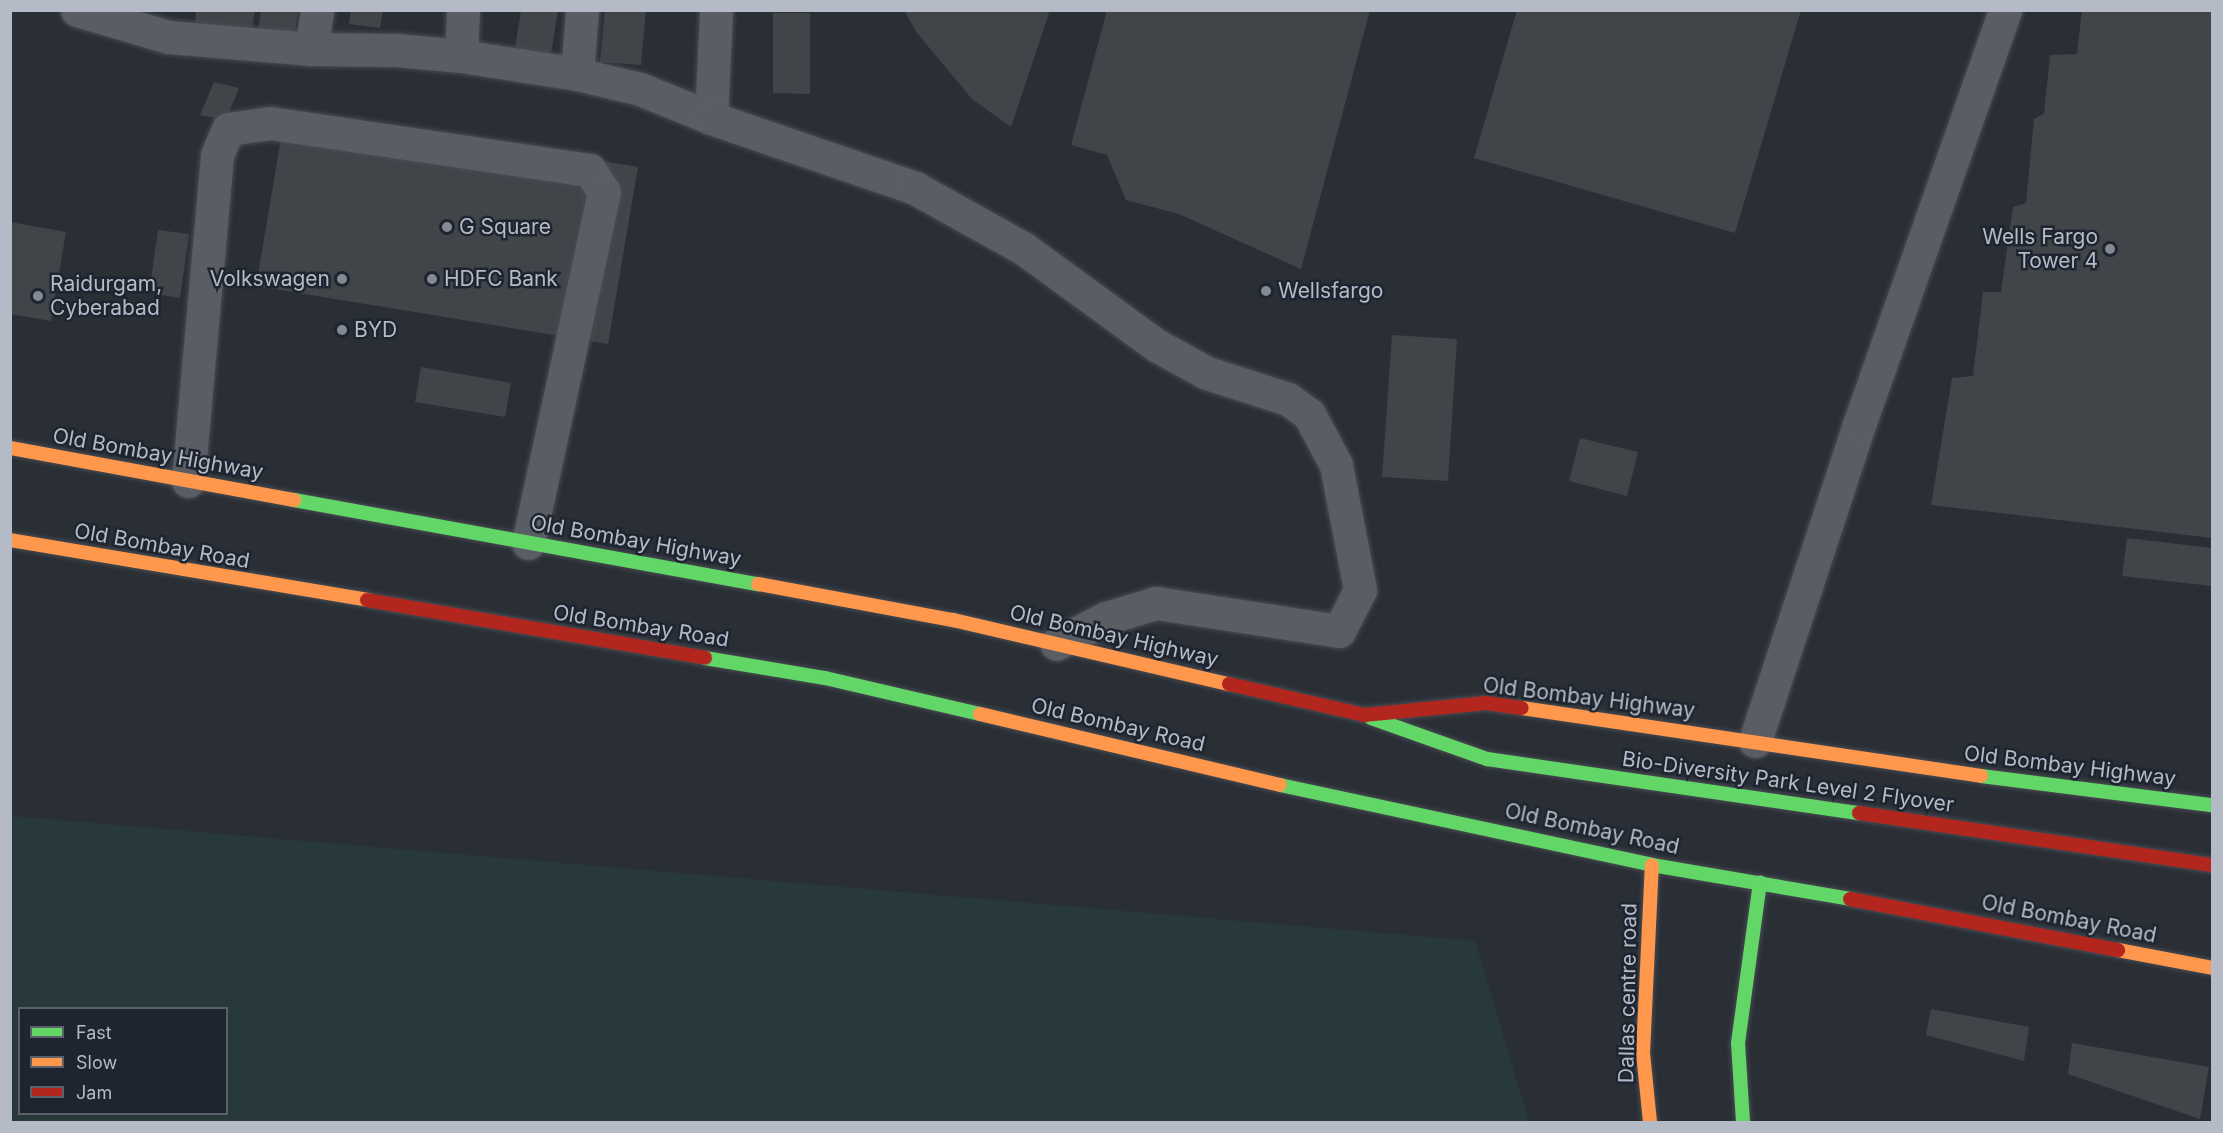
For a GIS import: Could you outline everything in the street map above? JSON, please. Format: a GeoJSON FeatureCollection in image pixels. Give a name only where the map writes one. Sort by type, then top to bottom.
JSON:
{"type":"FeatureCollection","features":[{"type":"Feature","properties":{"kind":"main road","name":"Old Bombay Highway"},"geometry":{"type":"LineString","coordinates":[[10,448],[953,620],[1364,715],[1485,703],[1755,741],[1984,777],[2212,806]]}},
{"type":"Feature","properties":{"kind":"main road","name":"Old Bombay Road"},"geometry":{"type":"LineString","coordinates":[[10,540],[825,678],[1307,791],[1652,865],[1760,882],[2212,968]]}},
{"type":"Feature","properties":{"kind":"main road","name":"Bio-Diversity Park Level 2 Flyover"},"geometry":{"type":"LineString","coordinates":[[1364,715],[1487,759],[2212,865]]}},
{"type":"Feature","properties":{"kind":"main road","name":"Dallas centre road"},"geometry":{"type":"LineString","coordinates":[[1650,1122],[1643,1053],[1652,865]]}},
{"type":"Feature","properties":{"kind":"main road"},"geometry":{"type":"LineString","coordinates":[[1743,1122],[1738,1043],[1760,882]]}},
{"type":"Feature","properties":{"kind":"street"},"geometry":{"type":"LineString","coordinates":[[77,10],[170,37],[312,49],[397,50],[461,56],[577,74],[640,89],[711,118],[915,188],[1023,248],[1156,345],[1208,373],[1288,399],[1309,414],[1336,465],[1360,590],[1339,631],[1156,603],[1106,618],[1056,644]]}},
{"type":"Feature","properties":{"kind":"street"},"geometry":{"type":"LineString","coordinates":[[312,49],[317,10]]}},
{"type":"Feature","properties":{"kind":"street"},"geometry":{"type":"LineString","coordinates":[[461,56],[463,10]]}},
{"type":"Feature","properties":{"kind":"street"},"geometry":{"type":"LineString","coordinates":[[577,74],[582,10]]}},
{"type":"Feature","properties":{"kind":"street"},"geometry":{"type":"LineString","coordinates":[[711,118],[716,10]]}},
{"type":"Feature","properties":{"kind":"street"},"geometry":{"type":"LineString","coordinates":[[1755,741],[1858,425],[2004,10]]}},
{"type":"Feature","properties":{"kind":"street"},"geometry":{"type":"LineString","coordinates":[[188,481],[217,155],[228,129],[270,123],[590,170],[604,192],[528,543]]}},
{"type":"Feature","properties":{"kind":"shaded area"},"geometry":{"type":"Polygon","coordinates":[[[10,816],[1475,941],[1529,1122],[11,1122],[10,816]]]}},
{"type":"Feature","properties":{"kind":"building"},"geometry":{"type":"Polygon","coordinates":[[[196,10],[255,10],[251,37],[194,30],[196,10]]]}},
{"type":"Feature","properties":{"kind":"building"},"geometry":{"type":"Polygon","coordinates":[[[261,10],[298,10],[294,38],[258,34],[261,10]]]}},
{"type":"Feature","properties":{"kind":"building"},"geometry":{"type":"Polygon","coordinates":[[[351,10],[383,10],[380,28],[349,24],[351,10]]]}},
{"type":"Feature","properties":{"kind":"building"},"geometry":{"type":"Polygon","coordinates":[[[521,10],[558,10],[550,60],[514,55],[521,10]]]}},
{"type":"Feature","properties":{"kind":"building"},"geometry":{"type":"Polygon","coordinates":[[[605,10],[646,10],[641,65],[600,62],[605,10]]]}},
{"type":"Feature","properties":{"kind":"building"},"geometry":{"type":"Polygon","coordinates":[[[904,10],[1050,10],[1011,127],[972,99],[917,33],[904,10]]]}},
{"type":"Feature","properties":{"kind":"building"},"geometry":{"type":"Polygon","coordinates":[[[1107,10],[1370,10],[1301,269],[1179,214],[1126,200],[1107,155],[1071,145],[1107,10]]]}},
{"type":"Feature","properties":{"kind":"building"},"geometry":{"type":"Polygon","coordinates":[[[1517,10],[1801,10],[1735,233],[1474,158],[1517,10]]]}},
{"type":"Feature","properties":{"kind":"building","name":"Wells Fargo Tower 4"},"geometry":{"type":"Polygon","coordinates":[[[2082,10],[2212,10],[2212,538],[1931,505],[1952,378],[1973,376],[1983,292],[2001,292],[2013,207],[2026,203],[2034,119],[2044,114],[2050,55],[2077,54],[2082,10]]]}},
{"type":"Feature","properties":{"kind":"building"},"geometry":{"type":"Polygon","coordinates":[[[773,13],[810,13],[810,94],[773,93],[773,13]]]}},
{"type":"Feature","properties":{"kind":"building"},"geometry":{"type":"Polygon","coordinates":[[[214,82],[239,88],[226,120],[200,115],[214,82]]]}},
{"type":"Feature","properties":{"kind":"building","name":"G Square"},"geometry":{"type":"Polygon","coordinates":[[[286,109],[638,167],[608,344],[256,286],[286,109]]]}},
{"type":"Feature","properties":{"kind":"building"},"geometry":{"type":"Polygon","coordinates":[[[10,222],[66,232],[51,321],[10,314],[10,222]]]}},
{"type":"Feature","properties":{"kind":"building"},"geometry":{"type":"Polygon","coordinates":[[[158,230],[189,234],[180,298],[149,293],[158,230]]]}},
{"type":"Feature","properties":{"kind":"building"},"geometry":{"type":"Polygon","coordinates":[[[1392,335],[1457,339],[1448,481],[1382,477],[1392,335]]]}},
{"type":"Feature","properties":{"kind":"building"},"geometry":{"type":"Polygon","coordinates":[[[421,367],[511,383],[505,417],[415,402],[421,367]]]}},
{"type":"Feature","properties":{"kind":"building"},"geometry":{"type":"Polygon","coordinates":[[[1580,438],[1638,452],[1627,496],[1569,481],[1580,438]]]}},
{"type":"Feature","properties":{"kind":"building"},"geometry":{"type":"Polygon","coordinates":[[[2127,538],[2212,548],[2212,586],[2122,576],[2127,538]]]}},
{"type":"Feature","properties":{"kind":"building"},"geometry":{"type":"Polygon","coordinates":[[[1931,1009],[2029,1027],[2024,1061],[1926,1035],[1931,1009]]]}},
{"type":"Feature","properties":{"kind":"building"},"geometry":{"type":"Polygon","coordinates":[[[2072,1043],[2209,1067],[2200,1119],[2068,1074],[2072,1043]]]}},
{"type":"Feature","properties":{"kind":"traffic: fast"},"geometry":{"type":"LineString","coordinates":[[294,500],[758,584]]}},
{"type":"Feature","properties":{"kind":"traffic: fast"},"geometry":{"type":"LineString","coordinates":[[705,658],[825,678],[980,714]]}},
{"type":"Feature","properties":{"kind":"traffic: fast"},"geometry":{"type":"LineString","coordinates":[[1371,718],[1487,759],[1859,813]]}},
{"type":"Feature","properties":{"kind":"traffic: fast"},"geometry":{"type":"LineString","coordinates":[[1981,776],[2212,805]]}},
{"type":"Feature","properties":{"kind":"traffic: fast"},"geometry":{"type":"LineString","coordinates":[[1280,785],[1652,865],[1850,899]]}},
{"type":"Feature","properties":{"kind":"traffic: fast"},"geometry":{"type":"LineString","coordinates":[[1743,1122],[1738,1043],[1760,882]]}},
{"type":"Feature","properties":{"kind":"traffic: slow"},"geometry":{"type":"LineString","coordinates":[[10,448],[294,500]]}},
{"type":"Feature","properties":{"kind":"traffic: slow"},"geometry":{"type":"LineString","coordinates":[[10,540],[367,600]]}},
{"type":"Feature","properties":{"kind":"traffic: slow"},"geometry":{"type":"LineString","coordinates":[[758,584],[953,620],[1229,684]]}},
{"type":"Feature","properties":{"kind":"traffic: slow"},"geometry":{"type":"LineString","coordinates":[[1522,708],[1981,776]]}},
{"type":"Feature","properties":{"kind":"traffic: slow"},"geometry":{"type":"LineString","coordinates":[[980,714],[1280,785]]}},
{"type":"Feature","properties":{"kind":"traffic: slow"},"geometry":{"type":"LineString","coordinates":[[1650,1122],[1643,1053],[1652,865]]}},
{"type":"Feature","properties":{"kind":"traffic: slow"},"geometry":{"type":"LineString","coordinates":[[2118,950],[2212,968]]}},
{"type":"Feature","properties":{"kind":"traffic: jam"},"geometry":{"type":"LineString","coordinates":[[367,600],[705,658]]}},
{"type":"Feature","properties":{"kind":"traffic: jam"},"geometry":{"type":"LineString","coordinates":[[1229,684],[1364,715],[1486,703],[1522,708]]}},
{"type":"Feature","properties":{"kind":"traffic: jam"},"geometry":{"type":"LineString","coordinates":[[1859,813],[2212,865]]}},
{"type":"Feature","properties":{"kind":"traffic: jam"},"geometry":{"type":"LineString","coordinates":[[1850,899],[2118,950]]}},
{"type":"Feature","properties":{"kind":"place","name":"G Square"},"geometry":{"type":"Point","coordinates":[447,227]}},
{"type":"Feature","properties":{"kind":"place","name":"Wells Fargo Tower 4"},"geometry":{"type":"Point","coordinates":[2110,249]}},
{"type":"Feature","properties":{"kind":"place","name":"Volkswagen"},"geometry":{"type":"Point","coordinates":[342,279]}},
{"type":"Feature","properties":{"kind":"place","name":"HDFC Bank"},"geometry":{"type":"Point","coordinates":[432,279]}},
{"type":"Feature","properties":{"kind":"place","name":"Wellsfargo"},"geometry":{"type":"Point","coordinates":[1266,291]}},
{"type":"Feature","properties":{"kind":"place","name":"Raidurgam, Cyberabad"},"geometry":{"type":"Point","coordinates":[38,296]}},
{"type":"Feature","properties":{"kind":"place","name":"BYD"},"geometry":{"type":"Point","coordinates":[342,330]}}]}
